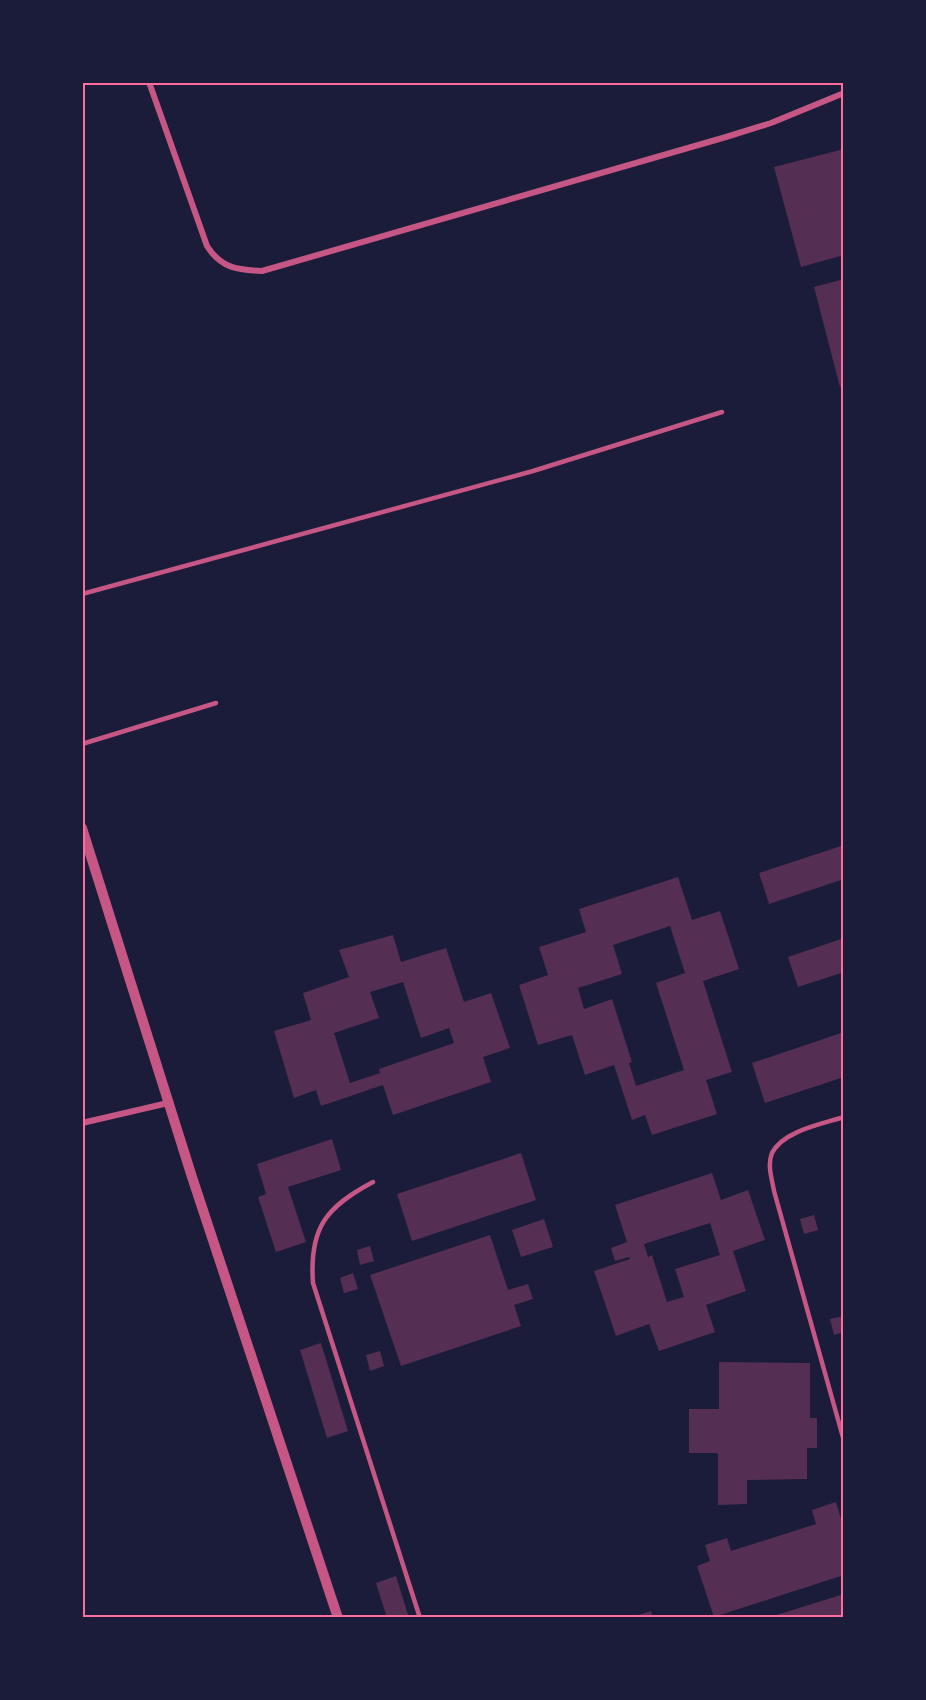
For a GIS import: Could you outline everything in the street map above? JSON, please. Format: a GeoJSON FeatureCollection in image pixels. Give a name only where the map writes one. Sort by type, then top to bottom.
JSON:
{"type":"FeatureCollection","features":[{"type":"Feature","properties":{"kind":"street"},"geometry":{"type":"LineString","coordinates":[[149,82],[207,246],[214,258],[226,267],[262,271],[726,137],[771,123],[843,93]]}},
{"type":"Feature","properties":{"kind":"street"},"geometry":{"type":"LineString","coordinates":[[82,828],[168,1103],[338,1617]]}},
{"type":"Feature","properties":{"kind":"street"},"geometry":{"type":"LineString","coordinates":[[82,1123],[168,1103]]}},
{"type":"Feature","properties":{"kind":"lane"},"geometry":{"type":"LineString","coordinates":[[82,594],[533,471],[722,412]]}},
{"type":"Feature","properties":{"kind":"lane"},"geometry":{"type":"LineString","coordinates":[[82,744],[216,703]]}},
{"type":"Feature","properties":{"kind":"lane"},"geometry":{"type":"LineString","coordinates":[[843,1117],[787,1137],[773,1153],[770,1167],[774,1191],[843,1441]]}},
{"type":"Feature","properties":{"kind":"lane"},"geometry":{"type":"LineString","coordinates":[[373,1182],[346,1196],[328,1216],[314,1240],[311,1258],[313,1283],[420,1617]]}},
{"type":"Feature","properties":{"kind":"building"},"geometry":{"type":"Polygon","coordinates":[[[844,149],[844,255],[801,267],[774,167],[844,149]]]}},
{"type":"Feature","properties":{"kind":"building"},"geometry":{"type":"Polygon","coordinates":[[[844,279],[844,386],[840,387],[814,287],[844,279]]]}},
{"type":"Feature","properties":{"kind":"building"},"geometry":{"type":"Polygon","coordinates":[[[844,845],[844,879],[769,904],[759,873],[844,845]]]}},
{"type":"Feature","properties":{"kind":"building"},"geometry":{"type":"Polygon","coordinates":[[[678,877],[692,920],[720,911],[739,969],[703,981],[732,1072],[706,1080],[717,1114],[652,1135],[645,1115],[632,1120],[614,1065],[585,1075],[572,1035],[538,1045],[519,985],[548,975],[539,947],[586,932],[579,909],[678,877]],[[670,926],[613,945],[622,974],[578,988],[584,1009],[612,999],[632,1062],[629,1063],[636,1086],[684,1070],[656,983],[685,973],[670,926]]]}},
{"type":"Feature","properties":{"kind":"building"},"geometry":{"type":"Polygon","coordinates":[[[393,935],[401,962],[446,948],[464,1002],[491,993],[510,1048],[483,1057],[491,1082],[393,1115],[383,1085],[321,1106],[316,1090],[294,1098],[274,1031],[311,1020],[303,993],[349,977],[339,950],[393,935]],[[403,982],[370,992],[379,1018],[334,1033],[350,1083],[380,1073],[379,1069],[454,1043],[449,1028],[421,1038],[403,982]]]}},
{"type":"Feature","properties":{"kind":"building"},"geometry":{"type":"Polygon","coordinates":[[[844,938],[844,972],[798,987],[788,957],[844,938]]]}},
{"type":"Feature","properties":{"kind":"building"},"geometry":{"type":"Polygon","coordinates":[[[844,1032],[844,1077],[765,1103],[752,1063],[844,1032]]]}},
{"type":"Feature","properties":{"kind":"building"},"geometry":{"type":"Polygon","coordinates":[[[332,1139],[341,1170],[288,1187],[306,1242],[276,1252],[258,1197],[266,1194],[257,1164],[332,1139]]]}},
{"type":"Feature","properties":{"kind":"building"},"geometry":{"type":"Polygon","coordinates":[[[521,1153],[536,1200],[412,1241],[397,1194],[521,1153]]]}},
{"type":"Feature","properties":{"kind":"building"},"geometry":{"type":"Polygon","coordinates":[[[712,1173],[721,1200],[748,1190],[765,1240],[733,1251],[746,1291],[706,1305],[715,1332],[659,1351],[649,1324],[616,1336],[594,1271],[630,1259],[629,1257],[615,1261],[611,1248],[627,1242],[615,1205],[712,1173]],[[710,1223],[644,1244],[648,1257],[652,1255],[667,1302],[684,1297],[675,1269],[720,1255],[710,1223]]]}},
{"type":"Feature","properties":{"kind":"building"},"geometry":{"type":"Polygon","coordinates":[[[814,1215],[818,1230],[804,1234],[800,1219],[814,1215]]]}},
{"type":"Feature","properties":{"kind":"building"},"geometry":{"type":"Polygon","coordinates":[[[544,1219],[553,1247],[521,1257],[512,1230],[544,1219]]]}},
{"type":"Feature","properties":{"kind":"building"},"geometry":{"type":"Polygon","coordinates":[[[490,1235],[508,1290],[528,1284],[533,1299],[514,1305],[521,1326],[401,1366],[370,1275],[490,1235]]]}},
{"type":"Feature","properties":{"kind":"building"},"geometry":{"type":"Polygon","coordinates":[[[370,1246],[374,1261],[360,1265],[357,1250],[370,1246]]]}},
{"type":"Feature","properties":{"kind":"building"},"geometry":{"type":"Polygon","coordinates":[[[353,1273],[358,1289],[344,1293],[340,1278],[353,1273]]]}},
{"type":"Feature","properties":{"kind":"building"},"geometry":{"type":"Polygon","coordinates":[[[844,1316],[844,1332],[834,1335],[830,1319],[844,1316]]]}},
{"type":"Feature","properties":{"kind":"building"},"geometry":{"type":"Polygon","coordinates":[[[321,1343],[348,1431],[327,1438],[300,1350],[321,1343]]]}},
{"type":"Feature","properties":{"kind":"building"},"geometry":{"type":"Polygon","coordinates":[[[380,1351],[384,1366],[370,1371],[366,1355],[380,1351]]]}},
{"type":"Feature","properties":{"kind":"building"},"geometry":{"type":"Polygon","coordinates":[[[719,1362],[810,1363],[810,1418],[817,1418],[817,1448],[807,1448],[807,1479],[747,1480],[747,1504],[718,1505],[718,1453],[689,1453],[689,1409],[719,1409],[719,1362]]]}},
{"type":"Feature","properties":{"kind":"building"},"geometry":{"type":"Polygon","coordinates":[[[836,1502],[841,1519],[844,1519],[844,1575],[714,1617],[697,1566],[710,1561],[705,1545],[727,1538],[731,1551],[816,1524],[812,1510],[836,1502]]]}},
{"type":"Feature","properties":{"kind":"building"},"geometry":{"type":"Polygon","coordinates":[[[396,1576],[409,1618],[387,1618],[376,1583],[396,1576]]]}},
{"type":"Feature","properties":{"kind":"building"},"geometry":{"type":"Polygon","coordinates":[[[844,1594],[844,1618],[770,1617],[844,1594]]]}},
{"type":"Feature","properties":{"kind":"building"},"geometry":{"type":"Polygon","coordinates":[[[651,1611],[653,1618],[632,1618],[632,1617],[651,1611]]]}}]}
